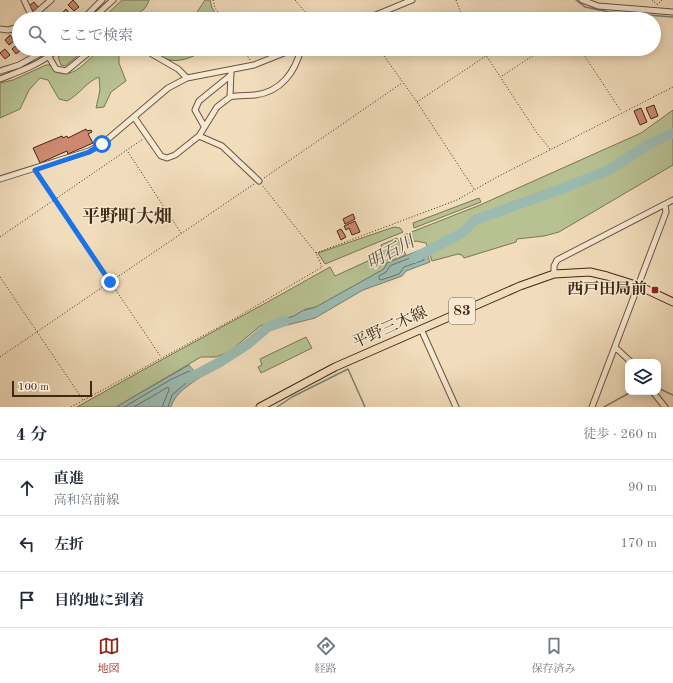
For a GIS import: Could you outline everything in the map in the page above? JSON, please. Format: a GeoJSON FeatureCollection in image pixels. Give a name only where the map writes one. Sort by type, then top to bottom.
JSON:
{"type":"FeatureCollection","features":[{"type":"Feature","properties":{"kind":"main road","name":"平野三木線"},"geometry":{"type":"LineString","coordinates":[[260,407],[335,367],[520,286],[554,274],[590,272],[638,286],[673,302]]}},
{"type":"Feature","properties":{"kind":"street"},"geometry":{"type":"LineString","coordinates":[[24,0],[29,12]]}},
{"type":"Feature","properties":{"kind":"street"},"geometry":{"type":"LineString","coordinates":[[38,12],[51,0]]}},
{"type":"Feature","properties":{"kind":"street"},"geometry":{"type":"LineString","coordinates":[[90,12],[102,0]]}},
{"type":"Feature","properties":{"kind":"street"},"geometry":{"type":"LineString","coordinates":[[100,12],[113,0]]}},
{"type":"Feature","properties":{"kind":"street"},"geometry":{"type":"LineString","coordinates":[[383,12],[412,0]]}},
{"type":"Feature","properties":{"kind":"street"},"geometry":{"type":"LineString","coordinates":[[582,0],[598,6],[673,12]]}},
{"type":"Feature","properties":{"kind":"street"},"geometry":{"type":"LineString","coordinates":[[0,29],[12,29]]}},
{"type":"Feature","properties":{"kind":"street"},"geometry":{"type":"LineString","coordinates":[[0,71],[19,65],[35,56]]}},
{"type":"Feature","properties":{"kind":"street"},"geometry":{"type":"LineString","coordinates":[[0,79],[28,69],[49,57],[56,69],[66,72],[85,56]]}},
{"type":"Feature","properties":{"kind":"street"},"geometry":{"type":"LineString","coordinates":[[155,56],[178,68],[187,78]]}},
{"type":"Feature","properties":{"kind":"street"},"geometry":{"type":"LineString","coordinates":[[0,179],[35,170],[89,152],[102,144],[168,88],[187,78],[231,73],[276,56]]}},
{"type":"Feature","properties":{"kind":"street"},"geometry":{"type":"LineString","coordinates":[[134,117],[161,156],[167,158],[175,155],[199,136],[204,126],[217,108],[230,97],[243,94],[256,95],[276,88],[287,80],[292,73],[298,56]]}},
{"type":"Feature","properties":{"kind":"street"},"geometry":{"type":"LineString","coordinates":[[230,97],[231,73]]}},
{"type":"Feature","properties":{"kind":"street"},"geometry":{"type":"LineString","coordinates":[[204,126],[195,110],[199,101],[231,73]]}},
{"type":"Feature","properties":{"kind":"street"},"geometry":{"type":"LineString","coordinates":[[199,136],[222,146],[259,181]]}},
{"type":"Feature","properties":{"kind":"street"},"geometry":{"type":"LineString","coordinates":[[554,274],[554,266],[557,260],[673,200]]}},
{"type":"Feature","properties":{"kind":"street"},"geometry":{"type":"LineString","coordinates":[[592,407],[616,348],[666,212],[665,205]]}},
{"type":"Feature","properties":{"kind":"street"},"geometry":{"type":"LineString","coordinates":[[421,329],[456,407]]}},
{"type":"Feature","properties":{"kind":"street"},"geometry":{"type":"LineString","coordinates":[[616,348],[628,359]]}},
{"type":"Feature","properties":{"kind":"street"},"geometry":{"type":"LineString","coordinates":[[656,395],[665,407]]}},
{"type":"Feature","properties":{"kind":"path"},"geometry":{"type":"LineString","coordinates":[[213,0],[218,12]]}},
{"type":"Feature","properties":{"kind":"path"},"geometry":{"type":"LineString","coordinates":[[295,0],[305,12]]}},
{"type":"Feature","properties":{"kind":"path"},"geometry":{"type":"LineString","coordinates":[[456,0],[460,12]]}},
{"type":"Feature","properties":{"kind":"path"},"geometry":{"type":"LineString","coordinates":[[652,0],[657,5],[662,0]]}},
{"type":"Feature","properties":{"kind":"path"},"geometry":{"type":"LineString","coordinates":[[248,56],[254,65]]}},
{"type":"Feature","properties":{"kind":"path"},"geometry":{"type":"LineString","coordinates":[[384,56],[417,102],[474,189]]}},
{"type":"Feature","properties":{"kind":"path"},"geometry":{"type":"LineString","coordinates":[[417,102],[486,56],[502,76],[537,133],[551,150]]}},
{"type":"Feature","properties":{"kind":"path"},"geometry":{"type":"LineString","coordinates":[[502,76],[532,56]]}},
{"type":"Feature","properties":{"kind":"path"},"geometry":{"type":"LineString","coordinates":[[585,56],[622,112]]}},
{"type":"Feature","properties":{"kind":"path"},"geometry":{"type":"LineString","coordinates":[[0,357],[402,83]]}},
{"type":"Feature","properties":{"kind":"path"},"geometry":{"type":"LineString","coordinates":[[316,253],[457,200],[474,189],[673,87]]}},
{"type":"Feature","properties":{"kind":"path"},"geometry":{"type":"LineString","coordinates":[[0,237],[147,137]]}},
{"type":"Feature","properties":{"kind":"path"},"geometry":{"type":"LineString","coordinates":[[127,151],[181,234]]}},
{"type":"Feature","properties":{"kind":"path"},"geometry":{"type":"LineString","coordinates":[[35,170],[161,358]]}},
{"type":"Feature","properties":{"kind":"path"},"geometry":{"type":"LineString","coordinates":[[71,407],[232,320],[322,267],[316,253],[259,181]]}},
{"type":"Feature","properties":{"kind":"path"},"geometry":{"type":"LineString","coordinates":[[0,277],[83,400]]}},
{"type":"Feature","properties":{"kind":"green space"},"geometry":{"type":"Polygon","coordinates":[[[122,0],[149,0],[146,7],[140,12],[109,12],[122,0]]]}},
{"type":"Feature","properties":{"kind":"green space"},"geometry":{"type":"Polygon","coordinates":[[[205,0],[210,0],[215,12],[197,12],[205,0]]]}},
{"type":"Feature","properties":{"kind":"green space"},"geometry":{"type":"Polygon","coordinates":[[[77,56],[65,66],[61,65],[58,57],[77,56]]]}},
{"type":"Feature","properties":{"kind":"green space"},"geometry":{"type":"Polygon","coordinates":[[[93,56],[119,56],[119,63],[126,81],[111,92],[104,107],[96,108],[100,90],[99,77],[90,82],[67,101],[59,99],[48,80],[40,78],[29,90],[20,109],[0,118],[0,83],[13,80],[46,65],[50,65],[57,71],[64,73],[70,73],[82,66],[93,56]]]}},
{"type":"Feature","properties":{"kind":"green space"},"geometry":{"type":"Polygon","coordinates":[[[161,56],[194,56],[178,60],[165,59],[161,56]]]}},
{"type":"Feature","properties":{"kind":"green space"},"geometry":{"type":"Polygon","coordinates":[[[673,110],[673,165],[559,232],[544,236],[517,239],[516,242],[464,258],[462,255],[458,254],[432,261],[426,243],[416,241],[408,244],[404,235],[480,205],[641,133],[673,110]]]}},
{"type":"Feature","properties":{"kind":"green space"},"geometry":{"type":"Polygon","coordinates":[[[479,198],[481,202],[414,228],[413,223],[479,198]]]}},
{"type":"Feature","properties":{"kind":"green space"},"geometry":{"type":"Polygon","coordinates":[[[394,227],[400,228],[403,232],[325,264],[318,253],[394,227]]]}},
{"type":"Feature","properties":{"kind":"green space"},"geometry":{"type":"Polygon","coordinates":[[[397,238],[406,255],[387,263],[384,269],[316,307],[306,309],[294,316],[260,326],[229,352],[216,357],[201,357],[116,407],[77,407],[330,267],[335,276],[383,254],[381,245],[397,238]]]}},
{"type":"Feature","properties":{"kind":"green space"},"geometry":{"type":"Polygon","coordinates":[[[306,337],[312,348],[261,373],[258,367],[262,365],[260,359],[306,337]]]}},
{"type":"Feature","properties":{"kind":"water"},"geometry":{"type":"Polygon","coordinates":[[[425,248],[430,262],[406,271],[402,276],[363,290],[315,318],[275,328],[273,324],[294,316],[302,311],[316,307],[384,269],[387,263],[425,248]]]}},
{"type":"Feature","properties":{"kind":"water"},"geometry":{"type":"Polygon","coordinates":[[[189,365],[194,371],[199,372],[202,376],[176,397],[171,407],[116,407],[189,365]]]}},
{"type":"Feature","properties":{"kind":"building"},"geometry":{"type":"Polygon","coordinates":[[[73,0],[79,7],[74,11],[68,5],[73,0]]]}},
{"type":"Feature","properties":{"kind":"building"},"geometry":{"type":"Polygon","coordinates":[[[34,2],[39,8],[34,12],[29,6],[34,2]]]}},
{"type":"Feature","properties":{"kind":"building"},"geometry":{"type":"Polygon","coordinates":[[[10,35],[12,43],[9,45],[5,40],[10,35]]]}},
{"type":"Feature","properties":{"kind":"building"},"geometry":{"type":"Polygon","coordinates":[[[5,49],[10,55],[5,59],[0,53],[5,49]]]}},
{"type":"Feature","properties":{"kind":"building"},"geometry":{"type":"Polygon","coordinates":[[[654,105],[658,116],[651,119],[646,108],[654,105]]]}},
{"type":"Feature","properties":{"kind":"building"},"geometry":{"type":"Polygon","coordinates":[[[641,108],[647,122],[640,125],[634,111],[641,108]]]}},
{"type":"Feature","properties":{"kind":"building"},"geometry":{"type":"Polygon","coordinates":[[[86,129],[87,131],[91,130],[92,132],[88,134],[93,143],[68,154],[67,151],[40,163],[33,148],[62,136],[63,138],[67,136],[68,138],[86,129]]]}},
{"type":"Feature","properties":{"kind":"building"},"geometry":{"type":"Polygon","coordinates":[[[353,214],[355,219],[345,224],[343,219],[353,214]]]}},
{"type":"Feature","properties":{"kind":"building"},"geometry":{"type":"Polygon","coordinates":[[[355,221],[360,232],[352,235],[349,228],[346,230],[344,226],[355,221]]]}},
{"type":"Feature","properties":{"kind":"building"},"geometry":{"type":"Polygon","coordinates":[[[341,229],[346,237],[341,240],[337,231],[341,229]]]}},
{"type":"Feature","properties":{"kind":"waterway"},"geometry":{"type":"LineString","coordinates":[[576,0],[585,7],[609,12]]}},
{"type":"Feature","properties":{"kind":"waterway"},"geometry":{"type":"LineString","coordinates":[[661,16],[673,17]]}},
{"type":"Feature","properties":{"kind":"waterway","name":"明石川"},"geometry":{"type":"LineString","coordinates":[[414,258],[462,233],[475,220],[609,170],[649,144],[673,133]]}},
{"type":"Feature","properties":{"kind":"waterway","name":"明石川"},"geometry":{"type":"LineString","coordinates":[[188,379],[220,362],[248,344],[268,327],[285,321]]}},
{"type":"Feature","properties":{"kind":"waterway"},"geometry":{"type":"LineString","coordinates":[[277,407],[292,397],[348,369],[365,407]]}},
{"type":"Feature","properties":{"kind":"waterway"},"geometry":{"type":"LineString","coordinates":[[661,389],[673,395]]}},
{"type":"Feature","properties":{"kind":"waterway"},"geometry":{"type":"LineString","coordinates":[[604,407],[626,395]]}},
{"type":"Feature","properties":{"kind":"place","name":"西戸田局前"},"geometry":{"type":"Point","coordinates":[655,290]}},
{"type":"Feature","properties":{"kind":"district","name":"平野町大畑"},"geometry":{"type":"Point","coordinates":[127,217]}},
{"type":"Feature","properties":{"kind":"route"},"geometry":{"type":"LineString","coordinates":[[102,144],[89,152],[35,170],[110,282]]}}]}
